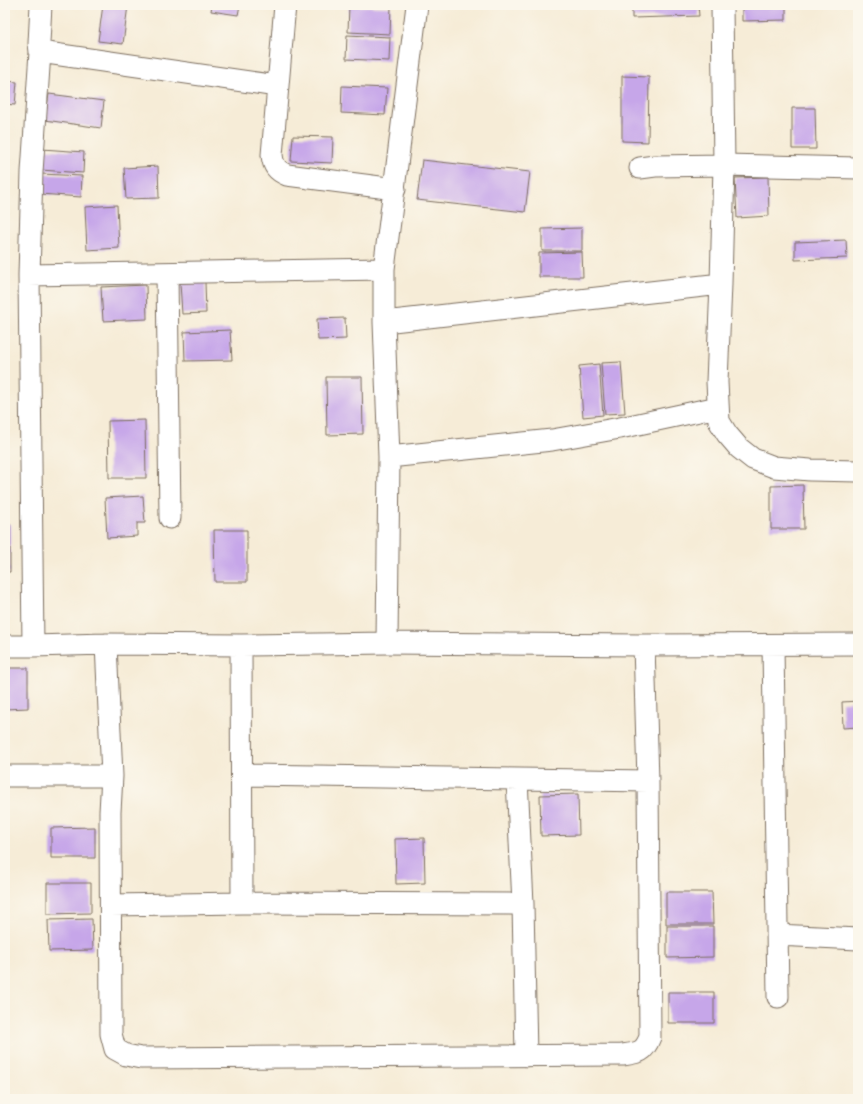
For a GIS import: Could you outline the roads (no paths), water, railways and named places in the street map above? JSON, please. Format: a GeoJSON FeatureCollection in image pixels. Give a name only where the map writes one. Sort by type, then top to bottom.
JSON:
{"type":"FeatureCollection","features":[{"type":"Feature","properties":{"kind":"street"},"geometry":{"type":"LineString","coordinates":[[33,646],[29,275],[32,172],[40,52],[41,5]]}},
{"type":"Feature","properties":{"kind":"street"},"geometry":{"type":"LineString","coordinates":[[285,5],[272,155],[274,166],[277,170],[287,175],[395,189]]}},
{"type":"Feature","properties":{"kind":"street"},"geometry":{"type":"LineString","coordinates":[[388,643],[389,457],[384,322],[384,269],[417,5]]}},
{"type":"Feature","properties":{"kind":"street"},"geometry":{"type":"LineString","coordinates":[[722,5],[724,165],[717,382],[719,421],[727,434],[739,448],[753,459],[774,467],[810,470],[858,471]]}},
{"type":"Feature","properties":{"kind":"street"},"geometry":{"type":"LineString","coordinates":[[40,52],[277,86]]}},
{"type":"Feature","properties":{"kind":"street"},"geometry":{"type":"LineString","coordinates":[[640,168],[655,166],[724,165],[858,168]]}},
{"type":"Feature","properties":{"kind":"street"},"geometry":{"type":"LineString","coordinates":[[29,275],[384,269]]}},
{"type":"Feature","properties":{"kind":"street"},"geometry":{"type":"LineString","coordinates":[[167,273],[170,518]]}},
{"type":"Feature","properties":{"kind":"street"},"geometry":{"type":"LineString","coordinates":[[384,322],[721,284]]}},
{"type":"Feature","properties":{"kind":"street"},"geometry":{"type":"LineString","coordinates":[[389,457],[552,440],[620,428],[718,407]]}},
{"type":"Feature","properties":{"kind":"street"},"geometry":{"type":"LineString","coordinates":[[5,646],[106,644],[242,645],[388,643],[644,645],[858,644]]}},
{"type":"Feature","properties":{"kind":"street"},"geometry":{"type":"LineString","coordinates":[[106,644],[112,776],[110,812],[111,1034],[115,1048],[126,1055],[141,1058],[622,1055],[637,1054],[646,1047],[650,1037],[648,781],[644,645]]}},
{"type":"Feature","properties":{"kind":"street"},"geometry":{"type":"LineString","coordinates":[[242,645],[242,903]]}},
{"type":"Feature","properties":{"kind":"street"},"geometry":{"type":"LineString","coordinates":[[773,645],[778,997]]}},
{"type":"Feature","properties":{"kind":"street"},"geometry":{"type":"LineString","coordinates":[[242,775],[648,781]]}},
{"type":"Feature","properties":{"kind":"street"},"geometry":{"type":"LineString","coordinates":[[5,776],[112,776]]}},
{"type":"Feature","properties":{"kind":"street"},"geometry":{"type":"LineString","coordinates":[[517,779],[523,904],[526,1056]]}},
{"type":"Feature","properties":{"kind":"street"},"geometry":{"type":"LineString","coordinates":[[111,905],[242,903],[523,904]]}},
{"type":"Feature","properties":{"kind":"street"},"geometry":{"type":"LineString","coordinates":[[777,935],[858,939]]}}]}
